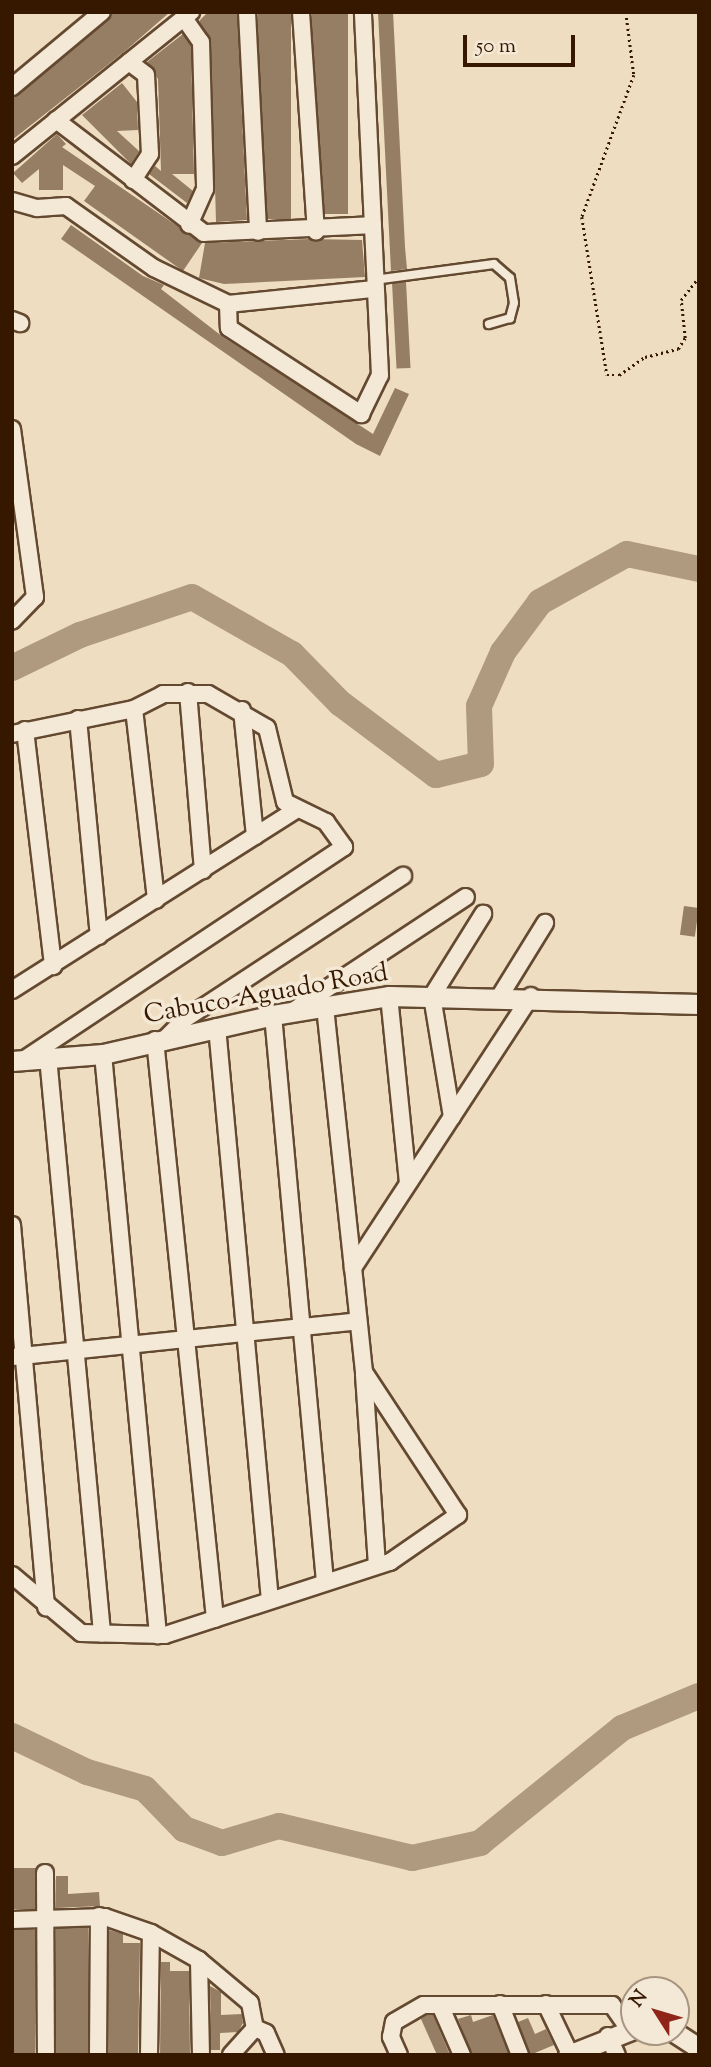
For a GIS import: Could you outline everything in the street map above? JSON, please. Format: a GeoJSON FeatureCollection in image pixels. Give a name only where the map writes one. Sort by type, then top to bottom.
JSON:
{"type":"FeatureCollection","features":[{"type":"Feature","properties":{"kind":"street"},"geometry":{"type":"LineString","coordinates":[[12,87],[102,12]]}},
{"type":"Feature","properties":{"kind":"street"},"geometry":{"type":"LineString","coordinates":[[247,12],[258,232]]}},
{"type":"Feature","properties":{"kind":"street"},"geometry":{"type":"LineString","coordinates":[[302,12],[316,231]]}},
{"type":"Feature","properties":{"kind":"street"},"geometry":{"type":"LineString","coordinates":[[228,304],[229,328],[361,414],[380,375],[363,12]]}},
{"type":"Feature","properties":{"kind":"street"},"geometry":{"type":"LineString","coordinates":[[12,156],[188,15],[201,43],[205,189],[189,225]]}},
{"type":"Feature","properties":{"kind":"street"},"geometry":{"type":"LineString","coordinates":[[130,62],[146,75],[150,155],[134,180]]}},
{"type":"Feature","properties":{"kind":"street"},"geometry":{"type":"LineString","coordinates":[[56,120],[189,225],[204,233],[316,231],[373,225]]}},
{"type":"Feature","properties":{"kind":"street"},"geometry":{"type":"LineString","coordinates":[[12,201],[37,208],[66,206],[154,268],[228,304],[374,284]]}},
{"type":"Feature","properties":{"kind":"street"},"geometry":{"type":"LineString","coordinates":[[12,429],[35,597],[12,621]]}},
{"type":"Feature","properties":{"kind":"street"},"geometry":{"type":"LineString","coordinates":[[188,692],[203,870]]}},
{"type":"Feature","properties":{"kind":"street"},"geometry":{"type":"LineString","coordinates":[[19,1059],[344,847],[326,822],[297,809],[281,794],[272,736],[242,710],[208,694],[163,694],[134,709],[18,732],[53,966]]}},
{"type":"Feature","properties":{"kind":"street"},"geometry":{"type":"LineString","coordinates":[[134,709],[156,900]]}},
{"type":"Feature","properties":{"kind":"street"},"geometry":{"type":"LineString","coordinates":[[242,710],[255,836]]}},
{"type":"Feature","properties":{"kind":"street"},"geometry":{"type":"LineString","coordinates":[[78,719],[99,936]]}},
{"type":"Feature","properties":{"kind":"street"},"geometry":{"type":"LineString","coordinates":[[12,990],[297,809]]}},
{"type":"Feature","properties":{"kind":"street"},"geometry":{"type":"LineString","coordinates":[[215,1619],[160,1039],[185,1018],[403,876]]}},
{"type":"Feature","properties":{"kind":"street"},"geometry":{"type":"LineString","coordinates":[[326,1582],[303,1327],[282,1013],[466,897]]}},
{"type":"Feature","properties":{"kind":"street"},"geometry":{"type":"LineString","coordinates":[[452,1116],[432,996],[483,914]]}},
{"type":"Feature","properties":{"kind":"street"},"geometry":{"type":"LineString","coordinates":[[500,996],[545,923]]}},
{"type":"Feature","properties":{"kind":"street"},"geometry":{"type":"LineString","coordinates":[[389,996],[408,1183]]}},
{"type":"Feature","properties":{"kind":"street","name":"Cabuco-Aguado Road"},"geometry":{"type":"LineString","coordinates":[[19,1059],[103,1054],[282,1013],[389,996],[531,996],[699,1004]]}},
{"type":"Feature","properties":{"kind":"street"},"geometry":{"type":"LineString","coordinates":[[353,1268],[531,996]]}},
{"type":"Feature","properties":{"kind":"street"},"geometry":{"type":"LineString","coordinates":[[326,1007],[364,1372],[377,1566]]}},
{"type":"Feature","properties":{"kind":"street"},"geometry":{"type":"LineString","coordinates":[[217,1027],[248,1334],[270,1600]]}},
{"type":"Feature","properties":{"kind":"street"},"geometry":{"type":"LineString","coordinates":[[103,1054],[133,1346],[158,1635]]}},
{"type":"Feature","properties":{"kind":"street"},"geometry":{"type":"LineString","coordinates":[[48,1057],[79,1351],[103,1633]]}},
{"type":"Feature","properties":{"kind":"street"},"geometry":{"type":"LineString","coordinates":[[12,1224],[18,1357],[46,1607]]}},
{"type":"Feature","properties":{"kind":"street"},"geometry":{"type":"LineString","coordinates":[[18,1357],[358,1321]]}},
{"type":"Feature","properties":{"kind":"street"},"geometry":{"type":"LineString","coordinates":[[12,1575],[46,1607],[80,1633],[158,1635],[377,1566],[458,1516],[364,1372]]}},
{"type":"Feature","properties":{"kind":"street"},"geometry":{"type":"LineString","coordinates":[[45,1873],[46,2055]]}},
{"type":"Feature","properties":{"kind":"street"},"geometry":{"type":"LineString","coordinates":[[98,2055],[99,1916]]}},
{"type":"Feature","properties":{"kind":"street"},"geometry":{"type":"LineString","coordinates":[[12,1920],[99,1916],[151,1933],[199,1960],[245,1995],[256,2028],[266,2033],[276,2055]]}},
{"type":"Feature","properties":{"kind":"street"},"geometry":{"type":"LineString","coordinates":[[149,2055],[151,1933]]}},
{"type":"Feature","properties":{"kind":"street"},"geometry":{"type":"LineString","coordinates":[[199,1960],[201,2055]]}},
{"type":"Feature","properties":{"kind":"street"},"geometry":{"type":"LineString","coordinates":[[500,2004],[520,2055]]}},
{"type":"Feature","properties":{"kind":"street"},"geometry":{"type":"LineString","coordinates":[[399,2055],[391,2037],[394,2022],[414,2007],[500,2004],[612,2005],[620,2015]]}},
{"type":"Feature","properties":{"kind":"street"},"geometry":{"type":"LineString","coordinates":[[546,2004],[569,2054],[620,2032]]}},
{"type":"Feature","properties":{"kind":"street"},"geometry":{"type":"LineString","coordinates":[[440,2005],[462,2055]]}},
{"type":"Feature","properties":{"kind":"street"},"geometry":{"type":"LineString","coordinates":[[231,2055],[256,2028]]}},
{"type":"Feature","properties":{"kind":"street"},"geometry":{"type":"LineString","coordinates":[[608,2036],[617,2055]]}},
{"type":"Feature","properties":{"kind":"lane"},"geometry":{"type":"LineString","coordinates":[[374,284],[494,264],[510,278],[514,303],[510,318],[489,324]]}},
{"type":"Feature","properties":{"kind":"path"},"geometry":{"type":"LineString","coordinates":[[626,12],[634,75],[582,217],[607,375],[619,375],[645,357],[678,349],[685,338],[681,300],[699,277]]}},
{"type":"Feature","properties":{"kind":"building"},"geometry":{"type":"Polygon","coordinates":[[[170,12],[124,52],[12,140],[12,97],[112,14],[170,12]]]}},
{"type":"Feature","properties":{"kind":"building"},"geometry":{"type":"Polygon","coordinates":[[[208,12],[237,12],[247,220],[216,222],[211,42],[199,21],[208,12]]]}},
{"type":"Feature","properties":{"kind":"building"},"geometry":{"type":"Polygon","coordinates":[[[258,12],[291,12],[291,219],[258,219],[258,12]]]}},
{"type":"Feature","properties":{"kind":"building"},"geometry":{"type":"Polygon","coordinates":[[[312,12],[348,12],[348,214],[312,214],[312,12]]]}},
{"type":"Feature","properties":{"kind":"building"},"geometry":{"type":"Polygon","coordinates":[[[378,12],[393,12],[407,269],[391,271],[378,12]]]}},
{"type":"Feature","properties":{"kind":"building"},"geometry":{"type":"Polygon","coordinates":[[[183,34],[191,45],[194,174],[172,174],[193,191],[187,203],[149,174],[155,166],[161,171],[158,79],[147,62],[183,34]]]}},
{"type":"Feature","properties":{"kind":"building"},"geometry":{"type":"Polygon","coordinates":[[[122,83],[137,102],[138,130],[117,131],[139,151],[131,164],[82,115],[122,83]]]}},
{"type":"Feature","properties":{"kind":"building"},"geometry":{"type":"Polygon","coordinates":[[[57,134],[66,144],[62,147],[202,243],[183,271],[84,201],[95,186],[63,165],[63,190],[39,190],[39,169],[22,183],[13,173],[57,134]]]}},
{"type":"Feature","properties":{"kind":"building"},"geometry":{"type":"Polygon","coordinates":[[[71,225],[143,276],[164,285],[161,289],[223,337],[373,434],[395,388],[409,394],[380,456],[356,444],[61,239],[71,225]]]}},
{"type":"Feature","properties":{"kind":"building"},"geometry":{"type":"Polygon","coordinates":[[[362,240],[365,277],[224,284],[199,278],[205,243],[362,240]]]}},
{"type":"Feature","properties":{"kind":"building"},"geometry":{"type":"Polygon","coordinates":[[[406,282],[411,368],[397,369],[392,283],[406,282]]]}},
{"type":"Feature","properties":{"kind":"building"},"geometry":{"type":"Polygon","coordinates":[[[684,906],[699,908],[695,937],[680,935],[684,906]]]}},
{"type":"Feature","properties":{"kind":"building"},"geometry":{"type":"Polygon","coordinates":[[[12,1868],[36,1868],[36,1909],[12,1909],[12,1868]]]}},
{"type":"Feature","properties":{"kind":"building"},"geometry":{"type":"Polygon","coordinates":[[[56,1876],[68,1876],[68,1894],[99,1892],[100,1906],[56,1908],[56,1876]]]}},
{"type":"Feature","properties":{"kind":"building"},"geometry":{"type":"Polygon","coordinates":[[[56,1928],[88,1928],[88,2055],[56,2055],[56,1928]]]}},
{"type":"Feature","properties":{"kind":"building"},"geometry":{"type":"Polygon","coordinates":[[[12,1930],[35,1930],[35,2055],[12,2055],[12,1930]]]}},
{"type":"Feature","properties":{"kind":"building"},"geometry":{"type":"Polygon","coordinates":[[[109,1930],[123,1934],[123,1943],[140,1943],[138,2055],[108,2055],[109,1930]]]}},
{"type":"Feature","properties":{"kind":"building"},"geometry":{"type":"Polygon","coordinates":[[[161,1962],[170,1962],[170,1971],[189,1971],[190,2055],[160,2055],[161,1962]]]}},
{"type":"Feature","properties":{"kind":"building"},"geometry":{"type":"Polygon","coordinates":[[[210,1986],[221,1992],[221,2015],[242,2014],[243,2023],[238,2032],[220,2033],[220,2050],[211,2050],[210,1986]]]}},
{"type":"Feature","properties":{"kind":"building"},"geometry":{"type":"Polygon","coordinates":[[[433,2015],[450,2055],[437,2055],[421,2019],[433,2015]]]}},
{"type":"Feature","properties":{"kind":"building"},"geometry":{"type":"Polygon","coordinates":[[[471,2015],[473,2022],[493,2015],[509,2055],[472,2055],[458,2019],[471,2015]]]}},
{"type":"Feature","properties":{"kind":"building"},"geometry":{"type":"Polygon","coordinates":[[[528,2018],[535,2034],[546,2029],[554,2045],[530,2055],[518,2022],[528,2018]]]}},
{"type":"Feature","properties":{"kind":"waterway"},"geometry":{"type":"LineString","coordinates":[[12,668],[80,635],[192,597],[292,654],[340,703],[436,775],[481,764],[479,706],[503,652],[540,602],[627,554],[699,569]]}},
{"type":"Feature","properties":{"kind":"waterway"},"geometry":{"type":"LineString","coordinates":[[12,1736],[87,1772],[145,1789],[184,1829],[222,1843],[279,1826],[412,1858],[480,1843],[622,1728],[699,1696]]}}]}
